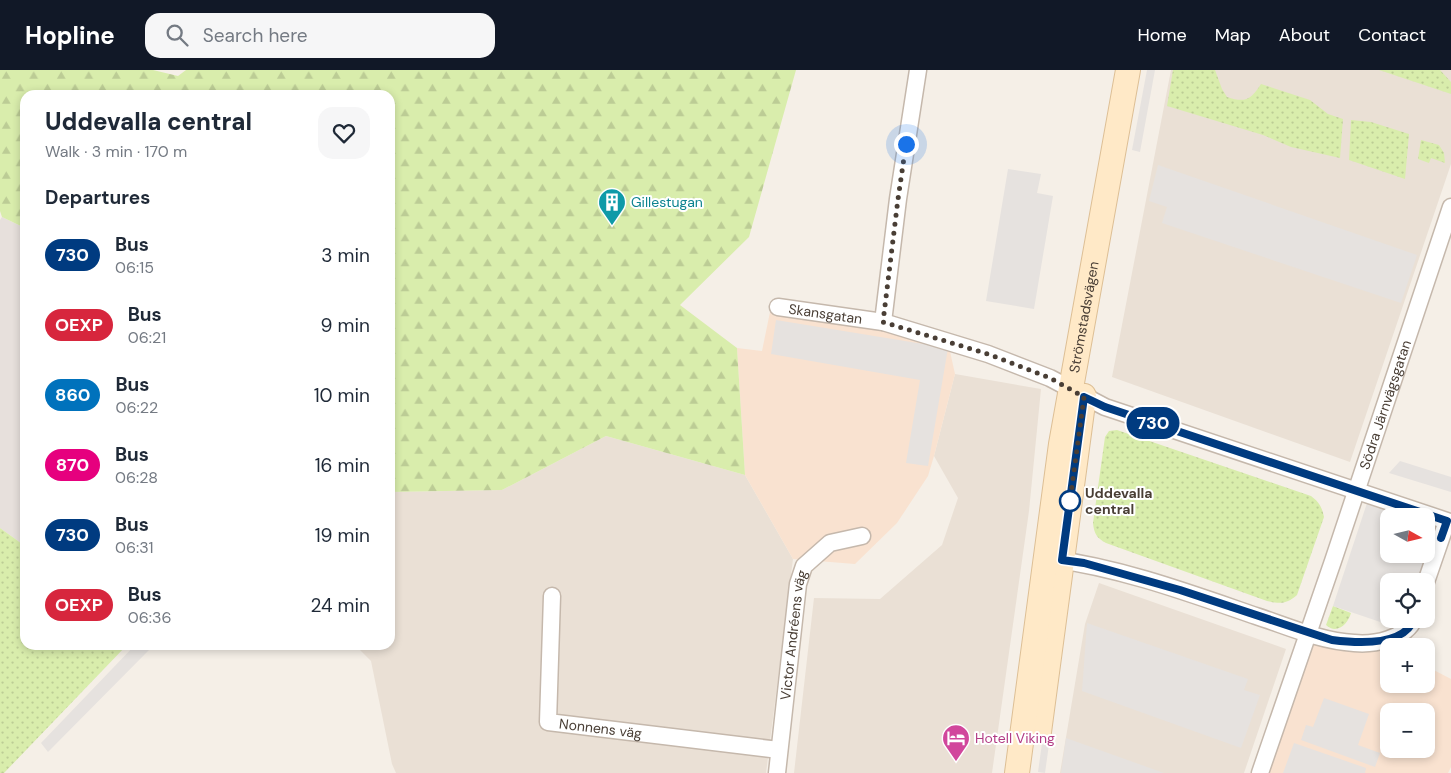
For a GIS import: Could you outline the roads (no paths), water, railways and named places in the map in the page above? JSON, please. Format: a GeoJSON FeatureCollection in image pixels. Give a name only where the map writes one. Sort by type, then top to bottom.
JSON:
{"type":"FeatureCollection","features":[{"type":"Feature","properties":{"kind":"main road","name":"Strömstadsvägen"},"geometry":{"type":"LineString","coordinates":[[1018,773],[1054,559],[1077,393],[1128,70]]}},
{"type":"Feature","properties":{"kind":"main road","name":"Strömstadsvägen"},"geometry":{"type":"LineString","coordinates":[[1077,393],[1142,70]]}},
{"type":"Feature","properties":{"kind":"main road","name":"Strömstadsvägen"},"geometry":{"type":"LineString","coordinates":[[1033,773],[1054,559]]}},
{"type":"Feature","properties":{"kind":"street"},"geometry":{"type":"LineString","coordinates":[[883,322],[898,199],[918,70]]}},
{"type":"Feature","properties":{"kind":"street","name":"Södra Järnvägsgatan"},"geometry":{"type":"LineString","coordinates":[[1260,773],[1357,491],[1451,207]]}},
{"type":"Feature","properties":{"kind":"street","name":"Skansgatan"},"geometry":{"type":"LineString","coordinates":[[778,306],[883,322],[988,354],[1050,378],[1105,407],[1447,521],[1429,573]]}},
{"type":"Feature","properties":{"kind":"street","name":"Victor Andréens väg"},"geometry":{"type":"LineString","coordinates":[[776,773],[798,584],[804,566],[830,543],[862,536]]}},
{"type":"Feature","properties":{"kind":"street"},"geometry":{"type":"LineString","coordinates":[[1054,559],[1084,563],[1180,590],[1332,640],[1355,643],[1377,642],[1390,638],[1407,628]]}},
{"type":"Feature","properties":{"kind":"street","name":"Nonnens väg"},"geometry":{"type":"LineString","coordinates":[[552,596],[548,722],[778,750]]}},
{"type":"Feature","properties":{"kind":"place","name":"Gillestugan"},"geometry":{"type":"Point","coordinates":[612,226]}},
{"type":"Feature","properties":{"kind":"place","name":"Uddevalla central"},"geometry":{"type":"Point","coordinates":[1070,501]}},
{"type":"Feature","properties":{"kind":"place","name":"Hotell Viking"},"geometry":{"type":"Point","coordinates":[956,762]}}]}
